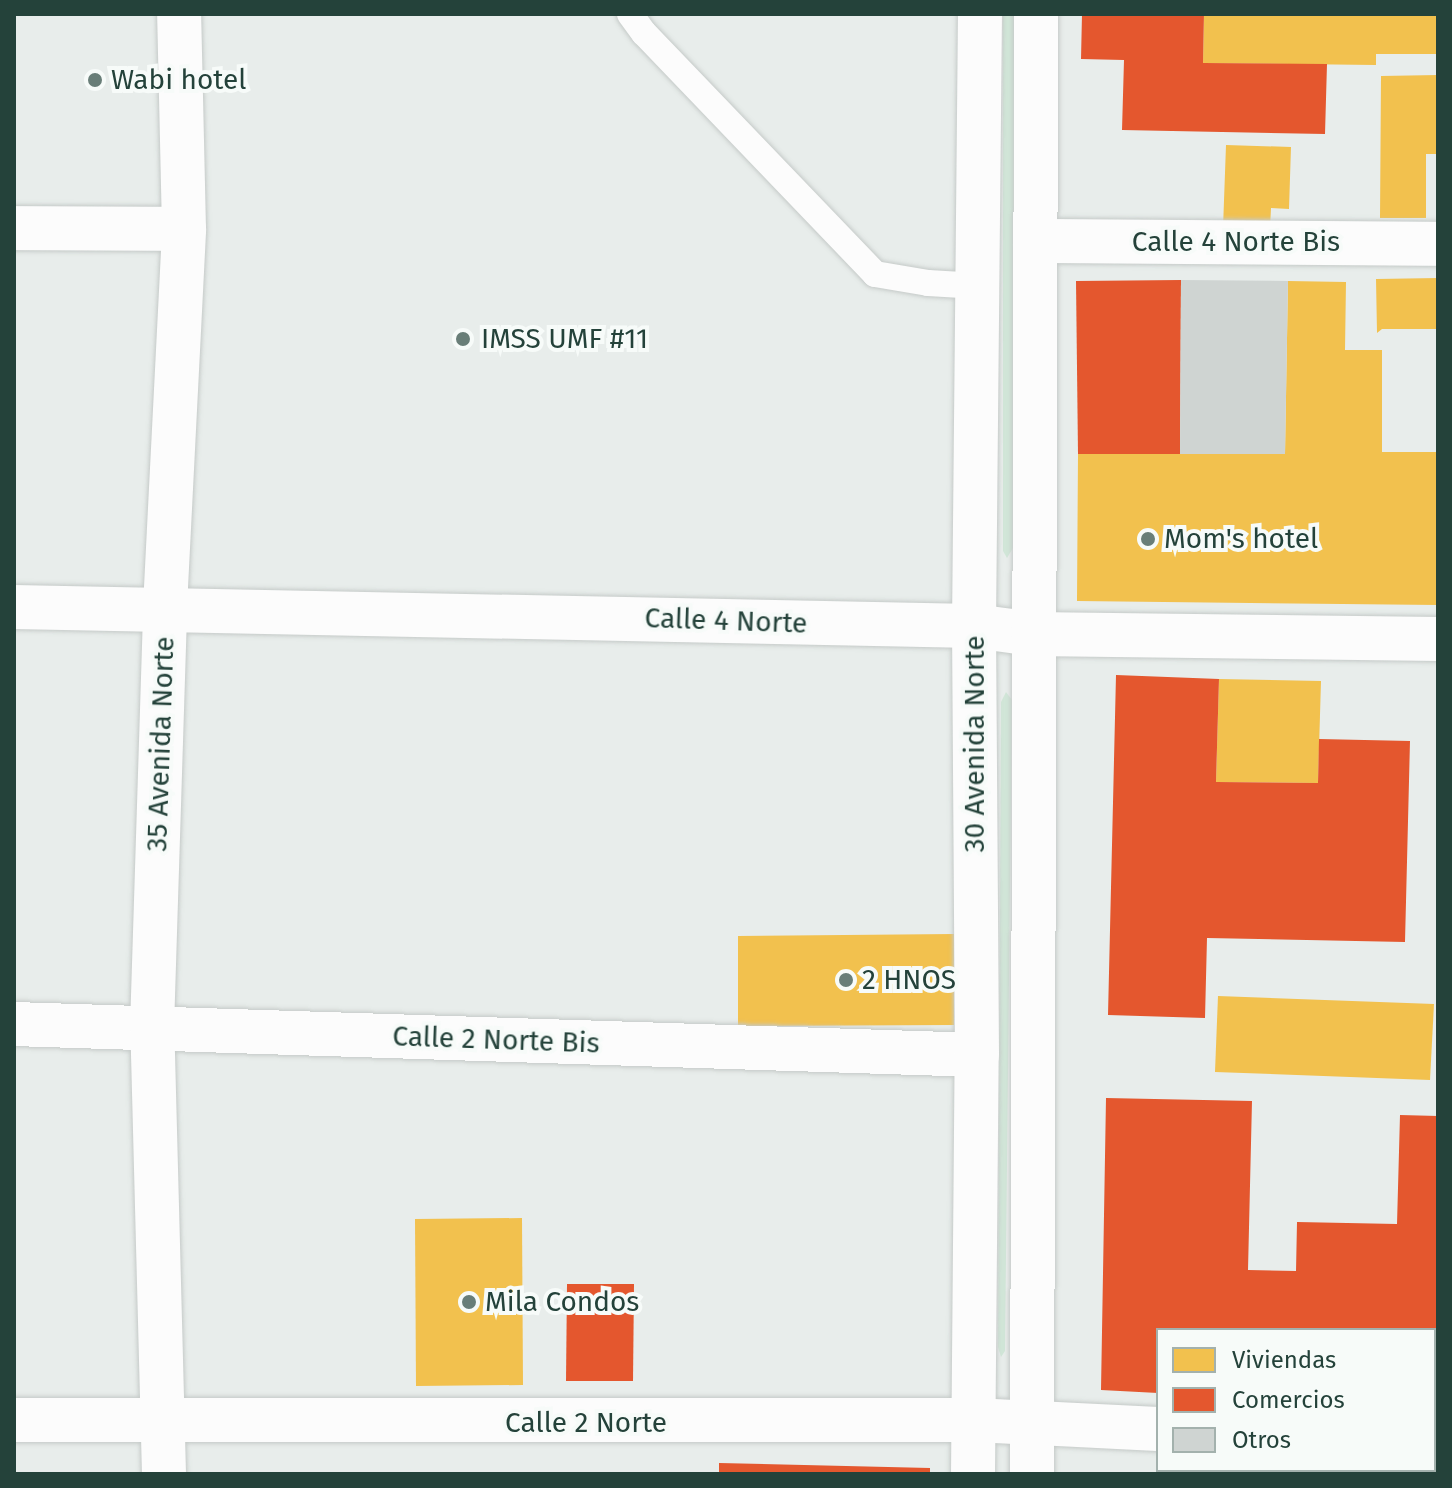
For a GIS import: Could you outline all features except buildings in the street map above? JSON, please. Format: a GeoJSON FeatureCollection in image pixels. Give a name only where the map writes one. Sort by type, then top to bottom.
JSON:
{"type":"FeatureCollection","features":[{"type":"Feature","properties":{"kind":"street","name":"35 Avenida Norte"},"geometry":{"type":"LineString","coordinates":[[164,1474],[152,1028],[165,607],[184,229],[179,14]]}},
{"type":"Feature","properties":{"kind":"street","name":"30 Avenida Norte"},"geometry":{"type":"LineString","coordinates":[[973,1474],[977,1055],[974,626],[980,14]]}},
{"type":"Feature","properties":{"kind":"street","name":"30 Avenida Norte"},"geometry":{"type":"LineString","coordinates":[[1032,1474],[1036,14]]}},
{"type":"Feature","properties":{"kind":"street"},"geometry":{"type":"LineString","coordinates":[[14,228],[184,229]]}},
{"type":"Feature","properties":{"kind":"street","name":"Calle 4 Norte Bis"},"geometry":{"type":"LineString","coordinates":[[1035,241],[1438,244]]}},
{"type":"Feature","properties":{"kind":"street","name":"Calle 4 Norte"},"geometry":{"type":"LineString","coordinates":[[14,607],[165,607],[974,626],[1033,634],[1438,639]]}},
{"type":"Feature","properties":{"kind":"street","name":"Calle 2 Norte Bis"},"geometry":{"type":"LineString","coordinates":[[14,1024],[977,1055]]}},
{"type":"Feature","properties":{"kind":"street","name":"Calle 2 Norte"},"geometry":{"type":"LineString","coordinates":[[14,1420],[975,1420],[1156,1429]]}},
{"type":"Feature","properties":{"kind":"lane"},"geometry":{"type":"LineString","coordinates":[[630,14],[644,33],[875,274],[928,283],[979,286]]}},
{"type":"Feature","properties":{"kind":"green space"},"geometry":{"type":"Polygon","coordinates":[[[1003,14],[1014,14],[1013,548],[1007,558],[1003,551],[1003,14]]]}},
{"type":"Feature","properties":{"kind":"green space"},"geometry":{"type":"Polygon","coordinates":[[[1006,692],[1012,700],[1005,1351],[1001,1357],[998,1347],[1001,702],[1006,692]]]}},
{"type":"Feature","properties":{"kind":"place","name":"Wabi hotel"},"geometry":{"type":"Point","coordinates":[95,80]}},
{"type":"Feature","properties":{"kind":"place","name":"IMSS UMF #11"},"geometry":{"type":"Point","coordinates":[463,339]}},
{"type":"Feature","properties":{"kind":"place","name":"Mom's hotel"},"geometry":{"type":"Point","coordinates":[1148,539]}},
{"type":"Feature","properties":{"kind":"place","name":"2 HNOS"},"geometry":{"type":"Point","coordinates":[846,980]}},
{"type":"Feature","properties":{"kind":"place","name":"Mila Condos"},"geometry":{"type":"Point","coordinates":[469,1302]}}]}
